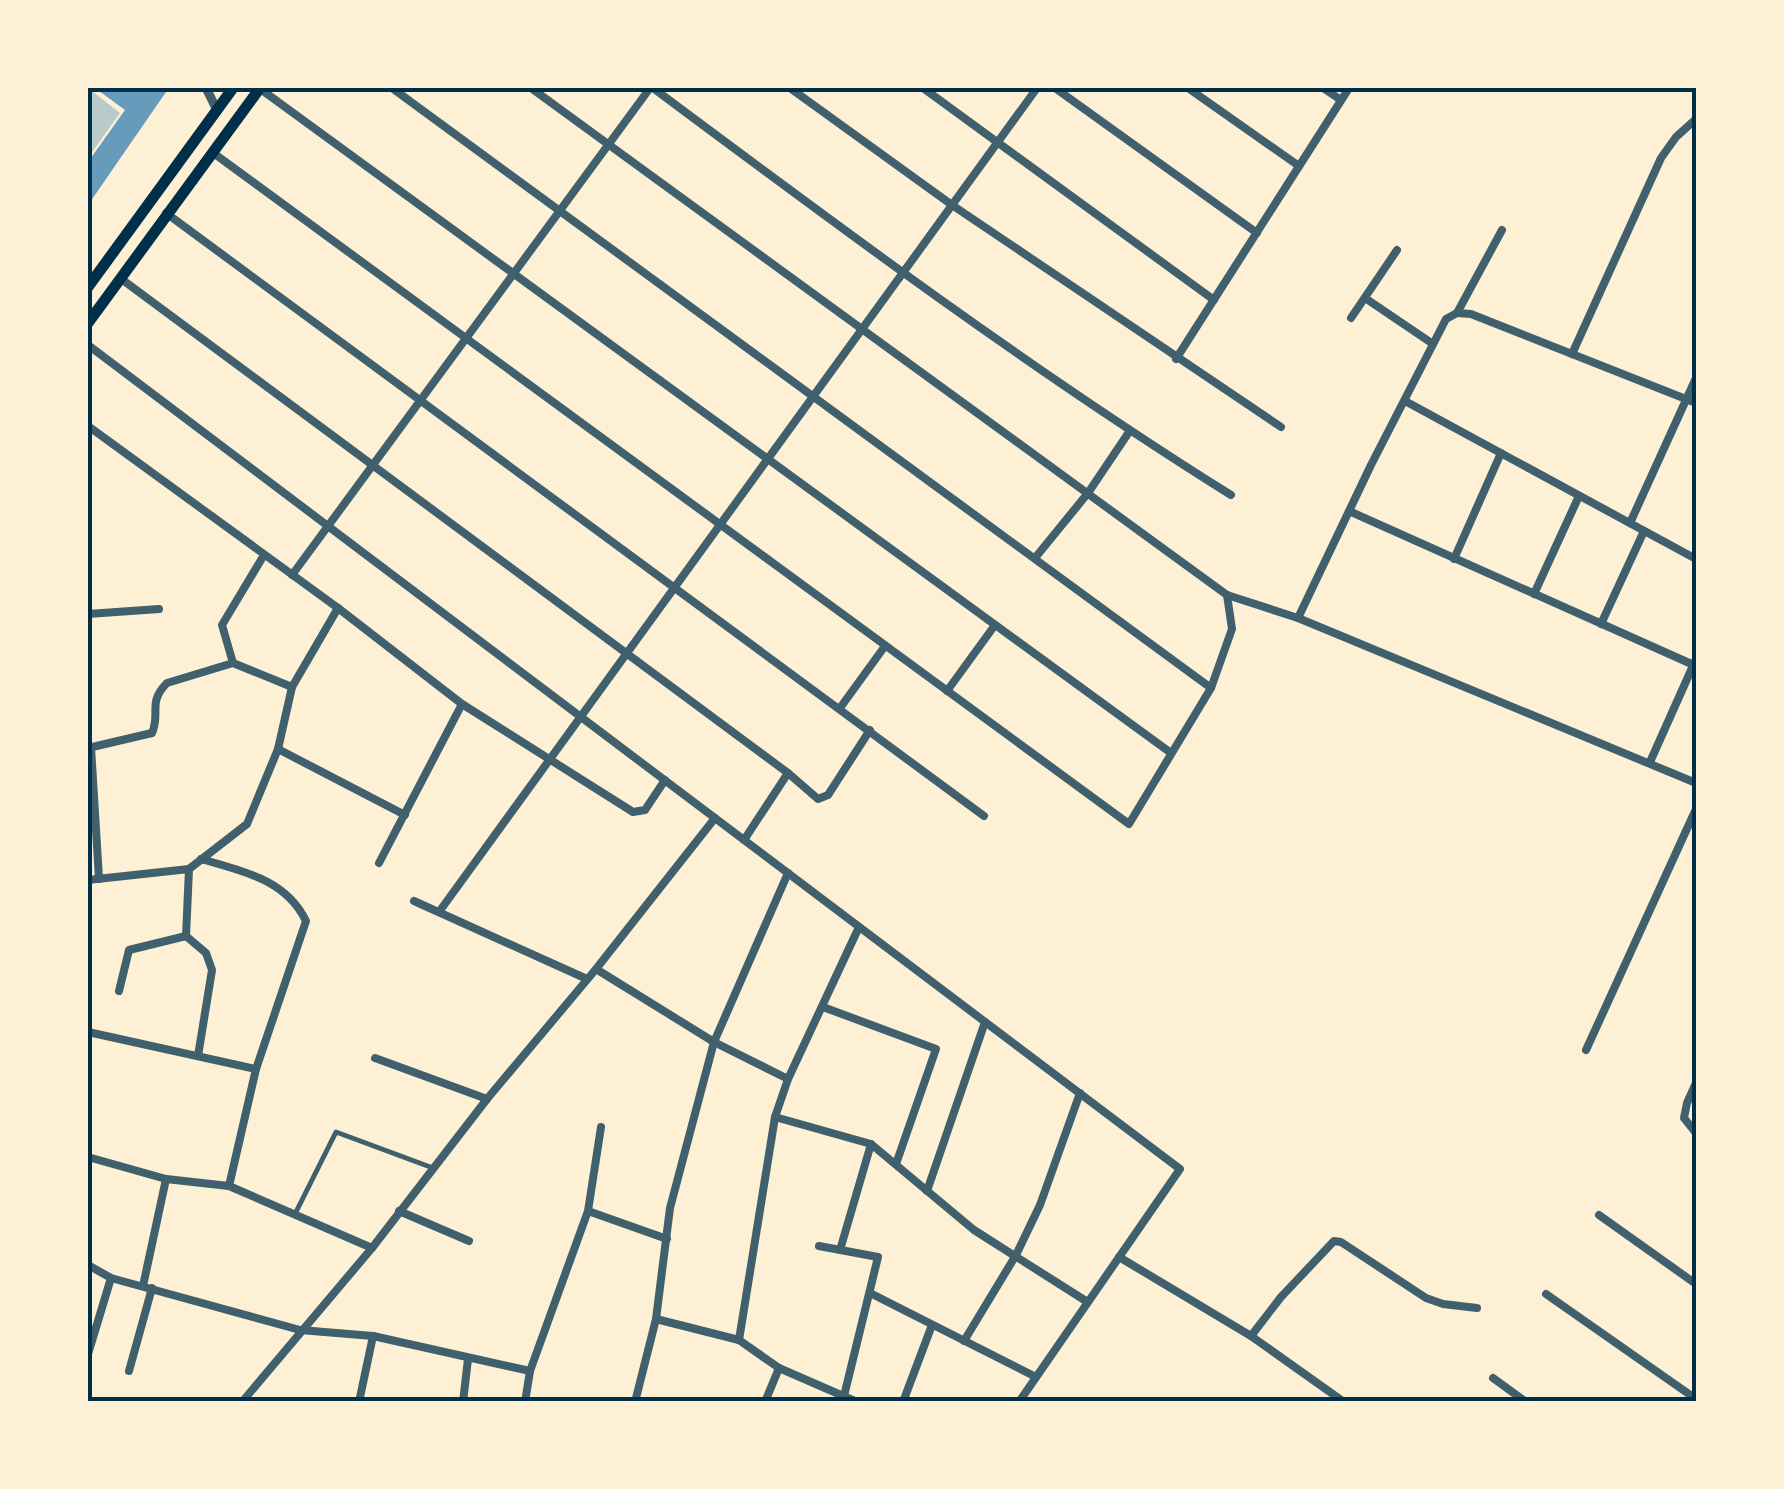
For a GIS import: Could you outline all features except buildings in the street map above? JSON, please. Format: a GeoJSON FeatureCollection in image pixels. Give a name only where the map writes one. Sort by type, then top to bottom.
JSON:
{"type":"FeatureCollection","features":[{"type":"Feature","properties":{"kind":"main road"},"geometry":{"type":"LineString","coordinates":[[88,287],[233,88]]}},
{"type":"Feature","properties":{"kind":"main road"},"geometry":{"type":"LineString","coordinates":[[88,323],[260,88]]}},
{"type":"Feature","properties":{"kind":"street"},"geometry":{"type":"LineString","coordinates":[[206,88],[216,110]]}},
{"type":"Feature","properties":{"kind":"street"},"geometry":{"type":"LineString","coordinates":[[260,88],[1171,754]]}},
{"type":"Feature","properties":{"kind":"street"},"geometry":{"type":"LineString","coordinates":[[392,88],[1211,688]]}},
{"type":"Feature","properties":{"kind":"street"},"geometry":{"type":"LineString","coordinates":[[531,88],[1227,595],[1298,618],[1696,783]]}},
{"type":"Feature","properties":{"kind":"street"},"geometry":{"type":"LineString","coordinates":[[292,575],[652,88],[902,274],[1129,432],[1231,496]]}},
{"type":"Feature","properties":{"kind":"street"},"geometry":{"type":"LineString","coordinates":[[790,88],[952,206],[1281,427]]}},
{"type":"Feature","properties":{"kind":"street"},"geometry":{"type":"LineString","coordinates":[[924,88],[1214,300]]}},
{"type":"Feature","properties":{"kind":"street"},"geometry":{"type":"LineString","coordinates":[[439,912],[1038,88]]}},
{"type":"Feature","properties":{"kind":"street"},"geometry":{"type":"LineString","coordinates":[[1054,88],[1256,233]]}},
{"type":"Feature","properties":{"kind":"street"},"geometry":{"type":"LineString","coordinates":[[1188,88],[1299,166]]}},
{"type":"Feature","properties":{"kind":"street"},"geometry":{"type":"LineString","coordinates":[[1324,88],[1341,100]]}},
{"type":"Feature","properties":{"kind":"street"},"geometry":{"type":"LineString","coordinates":[[1176,359],[1349,88]]}},
{"type":"Feature","properties":{"kind":"street"},"geometry":{"type":"LineString","coordinates":[[1572,354],[1662,158],[1696,118]]}},
{"type":"Feature","properties":{"kind":"street"},"geometry":{"type":"LineString","coordinates":[[212,152],[1129,824],[1211,688],[1232,629],[1227,595]]}},
{"type":"Feature","properties":{"kind":"street"},"geometry":{"type":"LineString","coordinates":[[166,213],[984,816]]}},
{"type":"Feature","properties":{"kind":"street"},"geometry":{"type":"LineString","coordinates":[[1298,618],[1433,344],[1446,320],[1457,313],[1502,230]]}},
{"type":"Feature","properties":{"kind":"street"},"geometry":{"type":"LineString","coordinates":[[1351,318],[1397,250]]}},
{"type":"Feature","properties":{"kind":"street"},"geometry":{"type":"LineString","coordinates":[[120,278],[818,798],[828,795],[870,730]]}},
{"type":"Feature","properties":{"kind":"street"},"geometry":{"type":"LineString","coordinates":[[1365,298],[1433,344]]}},
{"type":"Feature","properties":{"kind":"street"},"geometry":{"type":"LineString","coordinates":[[1457,313],[1470,314],[1692,401]]}},
{"type":"Feature","properties":{"kind":"street"},"geometry":{"type":"LineString","coordinates":[[88,345],[1180,1169],[1019,1402]]}},
{"type":"Feature","properties":{"kind":"street"},"geometry":{"type":"LineString","coordinates":[[1630,524],[1692,401],[1696,378]]}},
{"type":"Feature","properties":{"kind":"street"},"geometry":{"type":"LineString","coordinates":[[1404,401],[1696,560]]}},
{"type":"Feature","properties":{"kind":"street"},"geometry":{"type":"LineString","coordinates":[[88,426],[338,608],[462,704],[548,761],[634,812],[645,810],[664,780]]}},
{"type":"Feature","properties":{"kind":"street"},"geometry":{"type":"LineString","coordinates":[[1035,558],[1088,493],[1129,432]]}},
{"type":"Feature","properties":{"kind":"street"},"geometry":{"type":"LineString","coordinates":[[1454,558],[1501,453]]}},
{"type":"Feature","properties":{"kind":"street"},"geometry":{"type":"LineString","coordinates":[[1534,594],[1579,496]]}},
{"type":"Feature","properties":{"kind":"street"},"geometry":{"type":"LineString","coordinates":[[1349,511],[1695,663],[1650,762]]}},
{"type":"Feature","properties":{"kind":"street"},"geometry":{"type":"LineString","coordinates":[[1601,624],[1644,532]]}},
{"type":"Feature","properties":{"kind":"street"},"geometry":{"type":"LineString","coordinates":[[232,664],[222,624],[264,554]]}},
{"type":"Feature","properties":{"kind":"street"},"geometry":{"type":"LineString","coordinates":[[88,880],[189,868],[247,824],[278,749],[292,687],[338,608]]}},
{"type":"Feature","properties":{"kind":"street"},"geometry":{"type":"LineString","coordinates":[[88,614],[159,609]]}},
{"type":"Feature","properties":{"kind":"street"},"geometry":{"type":"LineString","coordinates":[[947,691],[995,625]]}},
{"type":"Feature","properties":{"kind":"street"},"geometry":{"type":"LineString","coordinates":[[840,708],[885,646]]}},
{"type":"Feature","properties":{"kind":"street"},"geometry":{"type":"LineString","coordinates":[[99,878],[89,748],[152,734],[156,726],[154,703],[166,683],[232,664],[292,687]]}},
{"type":"Feature","properties":{"kind":"street"},"geometry":{"type":"LineString","coordinates":[[379,863],[462,704]]}},
{"type":"Feature","properties":{"kind":"street"},"geometry":{"type":"LineString","coordinates":[[278,749],[405,815]]}},
{"type":"Feature","properties":{"kind":"street"},"geometry":{"type":"LineString","coordinates":[[744,840],[788,774]]}},
{"type":"Feature","properties":{"kind":"street"},"geometry":{"type":"LineString","coordinates":[[1586,1050],[1696,809]]}},
{"type":"Feature","properties":{"kind":"street"},"geometry":{"type":"LineString","coordinates":[[242,1402],[372,1248],[487,1099],[715,818]]}},
{"type":"Feature","properties":{"kind":"street"},"geometry":{"type":"LineString","coordinates":[[201,859],[267,879],[298,906],[306,921],[256,1069],[229,1186]]}},
{"type":"Feature","properties":{"kind":"street"},"geometry":{"type":"LineString","coordinates":[[186,936],[189,868]]}},
{"type":"Feature","properties":{"kind":"street"},"geometry":{"type":"LineString","coordinates":[[635,1402],[656,1319],[670,1208],[714,1042],[788,873]]}},
{"type":"Feature","properties":{"kind":"street"},"geometry":{"type":"LineString","coordinates":[[414,901],[587,979]]}},
{"type":"Feature","properties":{"kind":"street"},"geometry":{"type":"LineString","coordinates":[[739,1340],[776,1117],[788,1079],[859,927]]}},
{"type":"Feature","properties":{"kind":"street"},"geometry":{"type":"LineString","coordinates":[[119,991],[130,950],[186,936]]}},
{"type":"Feature","properties":{"kind":"street"},"geometry":{"type":"LineString","coordinates":[[186,936],[206,953],[212,970],[198,1056]]}},
{"type":"Feature","properties":{"kind":"street"},"geometry":{"type":"LineString","coordinates":[[596,969],[714,1042],[788,1079]]}},
{"type":"Feature","properties":{"kind":"street"},"geometry":{"type":"LineString","coordinates":[[823,1006],[936,1048],[896,1164]]}},
{"type":"Feature","properties":{"kind":"street"},"geometry":{"type":"LineString","coordinates":[[927,1191],[986,1022]]}},
{"type":"Feature","properties":{"kind":"street"},"geometry":{"type":"LineString","coordinates":[[88,1032],[256,1069]]}},
{"type":"Feature","properties":{"kind":"street"},"geometry":{"type":"LineString","coordinates":[[375,1058],[487,1099]]}},
{"type":"Feature","properties":{"kind":"street"},"geometry":{"type":"LineString","coordinates":[[1696,1083],[1684,1118],[1696,1132]]}},
{"type":"Feature","properties":{"kind":"street"},"geometry":{"type":"LineString","coordinates":[[964,1342],[1016,1255],[1040,1204],[1080,1094]]}},
{"type":"Feature","properties":{"kind":"street"},"geometry":{"type":"LineString","coordinates":[[776,1117],[872,1144],[974,1230],[1086,1301]]}},
{"type":"Feature","properties":{"kind":"street"},"geometry":{"type":"LineString","coordinates":[[525,1402],[530,1371],[588,1211],[602,1127]]}},
{"type":"Feature","properties":{"kind":"street"},"geometry":{"type":"LineString","coordinates":[[295,1214],[336,1132],[433,1168]]}},
{"type":"Feature","properties":{"kind":"street"},"geometry":{"type":"LineString","coordinates":[[840,1250],[872,1144]]}},
{"type":"Feature","properties":{"kind":"street"},"geometry":{"type":"LineString","coordinates":[[88,1157],[166,1179],[229,1186],[372,1248]]}},
{"type":"Feature","properties":{"kind":"street"},"geometry":{"type":"LineString","coordinates":[[129,1371],[166,1179]]}},
{"type":"Feature","properties":{"kind":"street"},"geometry":{"type":"LineString","coordinates":[[399,1211],[468,1241]]}},
{"type":"Feature","properties":{"kind":"street"},"geometry":{"type":"LineString","coordinates":[[588,1211],[666,1238]]}},
{"type":"Feature","properties":{"kind":"street"},"geometry":{"type":"LineString","coordinates":[[1598,1215],[1696,1284]]}},
{"type":"Feature","properties":{"kind":"street"},"geometry":{"type":"LineString","coordinates":[[1251,1336],[1281,1297],[1334,1241],[1435,1302],[1477,1308]]}},
{"type":"Feature","properties":{"kind":"street"},"geometry":{"type":"LineString","coordinates":[[819,1246],[878,1258],[844,1396]]}},
{"type":"Feature","properties":{"kind":"street"},"geometry":{"type":"LineString","coordinates":[[1119,1256],[1251,1336],[1344,1402]]}},
{"type":"Feature","properties":{"kind":"street"},"geometry":{"type":"LineString","coordinates":[[88,1265],[111,1278],[300,1330],[373,1336],[530,1371]]}},
{"type":"Feature","properties":{"kind":"street"},"geometry":{"type":"LineString","coordinates":[[88,1354],[111,1278]]}},
{"type":"Feature","properties":{"kind":"street"},"geometry":{"type":"LineString","coordinates":[[870,1293],[1036,1377]]}},
{"type":"Feature","properties":{"kind":"street"},"geometry":{"type":"LineString","coordinates":[[1546,1294],[1696,1399]]}},
{"type":"Feature","properties":{"kind":"street"},"geometry":{"type":"LineString","coordinates":[[656,1319],[739,1340],[779,1368],[855,1401]]}},
{"type":"Feature","properties":{"kind":"street"},"geometry":{"type":"LineString","coordinates":[[903,1402],[932,1325]]}},
{"type":"Feature","properties":{"kind":"street"},"geometry":{"type":"LineString","coordinates":[[359,1402],[373,1336]]}},
{"type":"Feature","properties":{"kind":"street"},"geometry":{"type":"LineString","coordinates":[[462,1402],[468,1359]]}},
{"type":"Feature","properties":{"kind":"street"},"geometry":{"type":"LineString","coordinates":[[765,1402],[779,1368]]}},
{"type":"Feature","properties":{"kind":"street"},"geometry":{"type":"LineString","coordinates":[[1493,1378],[1526,1402]]}},
{"type":"Feature","properties":{"kind":"shaded area"},"geometry":{"type":"Polygon","coordinates":[[[88,88],[120,113],[88,158],[88,88]]]}},
{"type":"Feature","properties":{"kind":"water"},"geometry":{"type":"Polygon","coordinates":[[[95,88],[163,88],[166,92],[88,205],[88,162],[125,110],[95,88]]]}}]}
